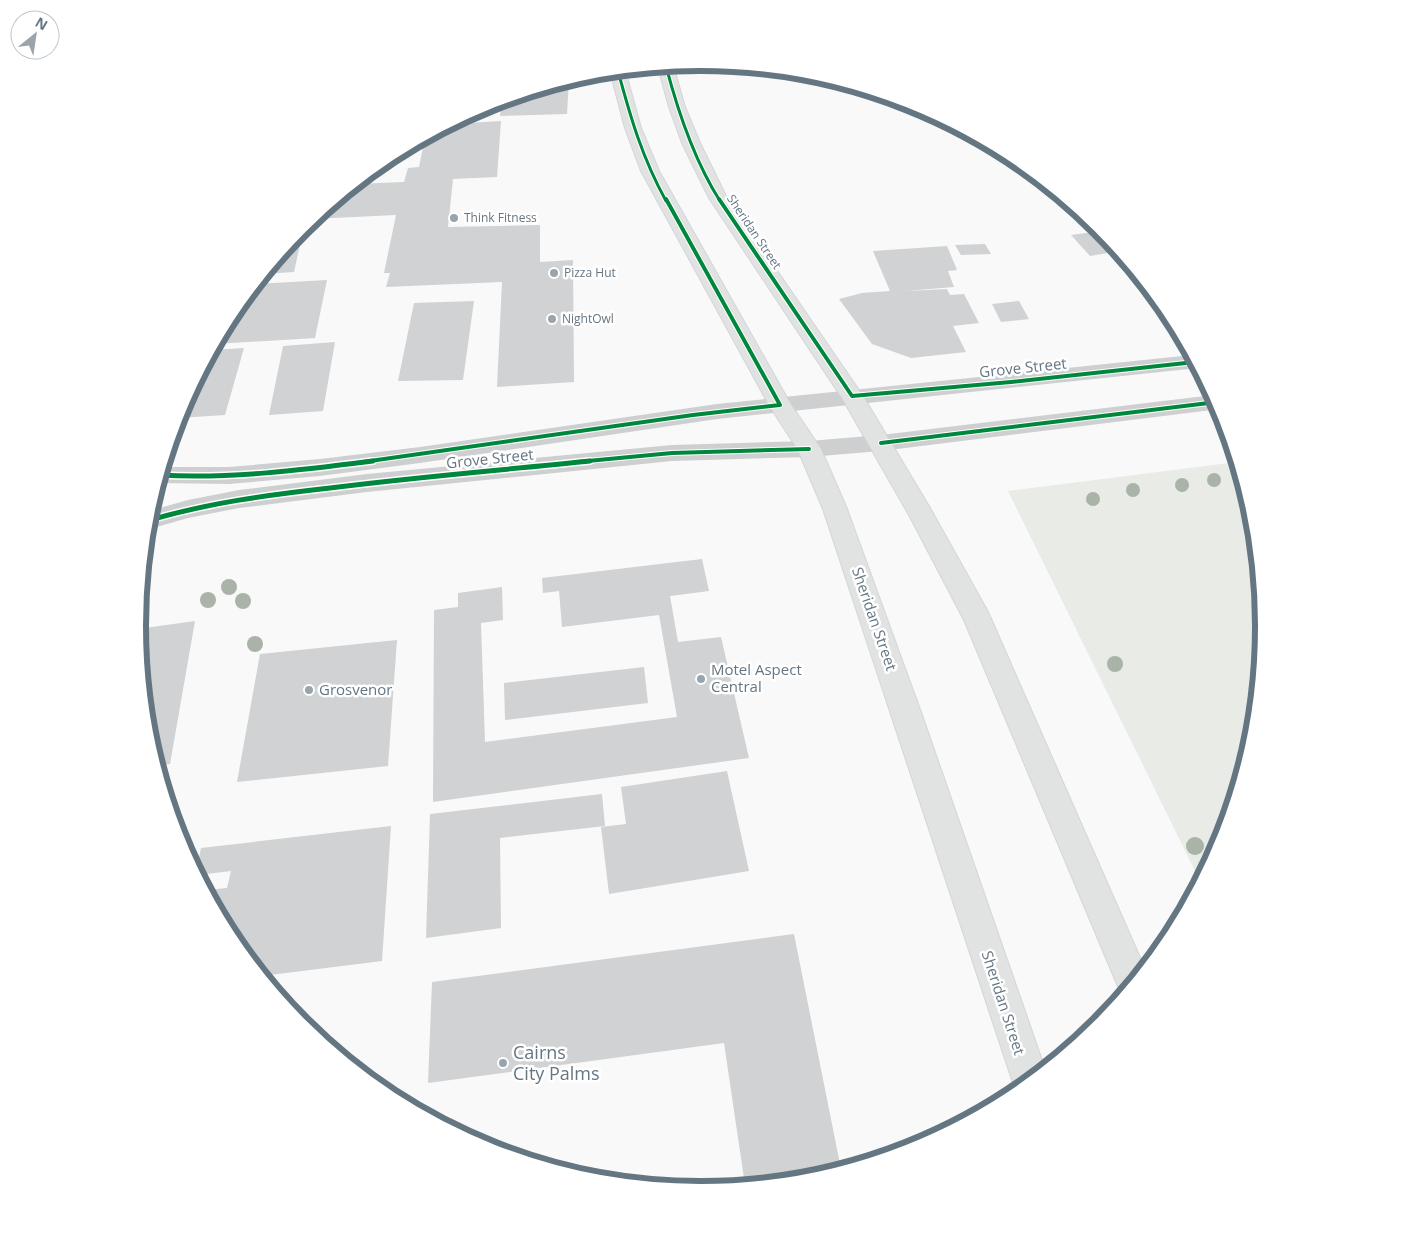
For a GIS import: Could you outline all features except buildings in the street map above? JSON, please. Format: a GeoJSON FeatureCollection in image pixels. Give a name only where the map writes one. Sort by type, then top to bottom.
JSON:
{"type":"FeatureCollection","features":[{"type":"Feature","properties":{"kind":"highway","name":"Sheridan Street"},"geometry":{"type":"LineString","coordinates":[[668,72],[677,107],[691,143],[718,198],[852,396],[881,443],[978,620],[1130,977]]}},
{"type":"Feature","properties":{"kind":"highway","name":"Sheridan Street"},"geometry":{"type":"LineString","coordinates":[[620,77],[633,128],[650,172],[780,405],[809,449],[842,527],[1028,1074]]}},
{"type":"Feature","properties":{"kind":"street","name":"Grove Street"},"geometry":{"type":"LineString","coordinates":[[167,476],[196,477],[304,470],[450,451],[693,415],[852,396],[1011,382],[1188,363]]}},
{"type":"Feature","properties":{"kind":"street","name":"Grove Street"},"geometry":{"type":"LineString","coordinates":[[156,518],[188,509],[239,499],[367,483],[672,453],[809,449],[881,443],[1208,403]]}},
{"type":"Feature","properties":{"kind":"shaded area"},"geometry":{"type":"Polygon","coordinates":[[[1230,463],[1245,518],[1251,554],[1255,626],[1254,662],[1245,734],[1236,770],[1226,804],[1196,874],[1008,491],[1230,463]]]}},
{"type":"Feature","properties":{"kind":"cycle path"},"geometry":{"type":"LineString","coordinates":[[668,72],[677,107],[691,143],[718,198],[852,396],[1011,382],[1188,363]]}},
{"type":"Feature","properties":{"kind":"cycle path"},"geometry":{"type":"LineString","coordinates":[[167,475],[196,477],[304,470],[450,451],[693,415],[780,405],[650,171],[633,128],[620,77]]}},
{"type":"Feature","properties":{"kind":"cycle path"},"geometry":{"type":"LineString","coordinates":[[881,443],[1208,403]]}},
{"type":"Feature","properties":{"kind":"cycle path"},"geometry":{"type":"LineString","coordinates":[[156,518],[188,509],[239,499],[367,483],[672,453],[809,449]]}},
{"type":"Feature","properties":{"kind":"place","name":"Think Fitness"},"geometry":{"type":"Point","coordinates":[454,218]}},
{"type":"Feature","properties":{"kind":"place","name":"Pizza Hut"},"geometry":{"type":"Point","coordinates":[554,273]}},
{"type":"Feature","properties":{"kind":"place","name":"NightOwl"},"geometry":{"type":"Point","coordinates":[552,319]}},
{"type":"Feature","properties":{"kind":"place","name":"Motel Aspect Central"},"geometry":{"type":"Point","coordinates":[701,679]}},
{"type":"Feature","properties":{"kind":"place","name":"Grosvenor"},"geometry":{"type":"Point","coordinates":[309,690]}},
{"type":"Feature","properties":{"kind":"place","name":"Cairns City Palms"},"geometry":{"type":"Point","coordinates":[503,1063]}}]}
